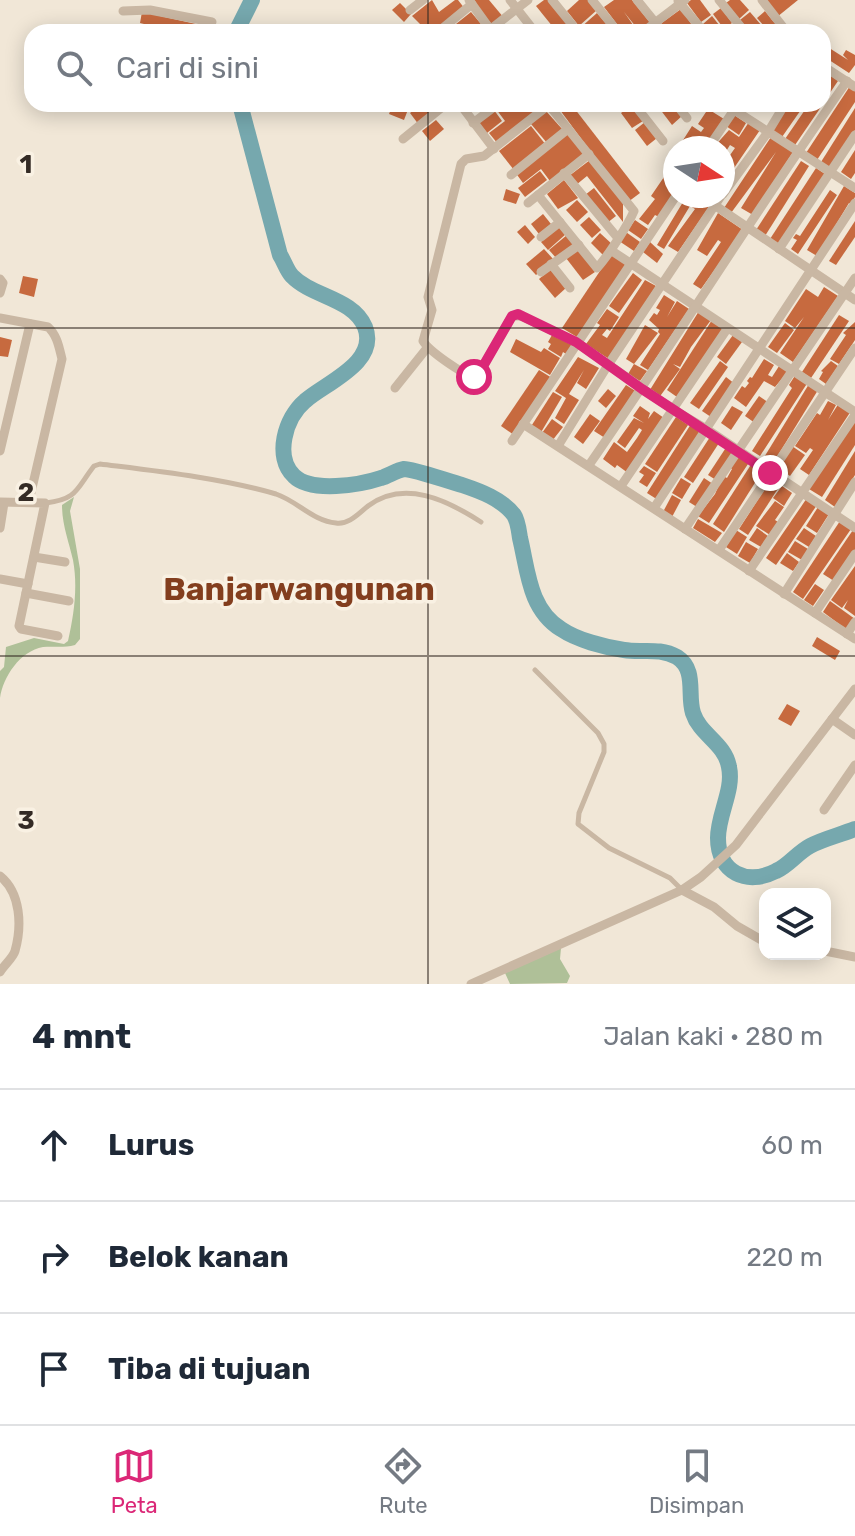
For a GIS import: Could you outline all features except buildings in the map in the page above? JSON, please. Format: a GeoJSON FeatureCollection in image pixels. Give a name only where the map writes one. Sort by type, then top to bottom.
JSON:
{"type":"FeatureCollection","features":[{"type":"Feature","properties":{"kind":"street"},"geometry":{"type":"LineString","coordinates":[[410,10],[423,0]]}},
{"type":"Feature","properties":{"kind":"street"},"geometry":{"type":"LineString","coordinates":[[496,24],[514,4],[528,0]]}},
{"type":"Feature","properties":{"kind":"street"},"geometry":{"type":"LineString","coordinates":[[552,0],[572,24]]}},
{"type":"Feature","properties":{"kind":"street"},"geometry":{"type":"LineString","coordinates":[[592,0],[612,24]]}},
{"type":"Feature","properties":{"kind":"street"},"geometry":{"type":"LineString","coordinates":[[637,0],[655,23],[681,1],[698,24]]}},
{"type":"Feature","properties":{"kind":"street"},"geometry":{"type":"LineString","coordinates":[[719,0],[738,24]]}},
{"type":"Feature","properties":{"kind":"street"},"geometry":{"type":"LineString","coordinates":[[762,0],[781,24]]}},
{"type":"Feature","properties":{"kind":"street"},"geometry":{"type":"LineString","coordinates":[[447,24],[470,2],[485,24]]}},
{"type":"Feature","properties":{"kind":"street"},"geometry":{"type":"LineString","coordinates":[[514,4],[529,24]]}},
{"type":"Feature","properties":{"kind":"street"},"geometry":{"type":"LineString","coordinates":[[123,11],[150,5],[212,22]]}},
{"type":"Feature","properties":{"kind":"street"},"geometry":{"type":"LineString","coordinates":[[831,71],[851,84],[831,109]]}},
{"type":"Feature","properties":{"kind":"street"},"geometry":{"type":"LineString","coordinates":[[403,139],[436,112]]}},
{"type":"Feature","properties":{"kind":"street"},"geometry":{"type":"LineString","coordinates":[[465,112],[494,149]]}},
{"type":"Feature","properties":{"kind":"street"},"geometry":{"type":"LineString","coordinates":[[473,123],[487,112]]}},
{"type":"Feature","properties":{"kind":"street"},"geometry":{"type":"LineString","coordinates":[[539,112],[484,156],[466,159],[461,164],[428,297],[432,310],[423,341],[427,348],[474,377],[514,314],[576,342],[642,389],[855,528]]}},
{"type":"Feature","properties":{"kind":"street"},"geometry":{"type":"LineString","coordinates":[[538,195],[597,268],[612,251],[617,237],[632,216],[633,209],[555,112]]}},
{"type":"Feature","properties":{"kind":"street"},"geometry":{"type":"LineString","coordinates":[[640,112],[663,141]]}},
{"type":"Feature","properties":{"kind":"street"},"geometry":{"type":"LineString","coordinates":[[682,112],[687,118]]}},
{"type":"Feature","properties":{"kind":"street"},"geometry":{"type":"LineString","coordinates":[[717,136],[734,112]]}},
{"type":"Feature","properties":{"kind":"street"},"geometry":{"type":"LineString","coordinates":[[744,112],[768,132],[855,188]]}},
{"type":"Feature","properties":{"kind":"street"},"geometry":{"type":"LineString","coordinates":[[735,177],[780,112]]}},
{"type":"Feature","properties":{"kind":"street"},"geometry":{"type":"LineString","coordinates":[[589,465],[642,389],[745,227],[829,112]]}},
{"type":"Feature","properties":{"kind":"street"},"geometry":{"type":"LineString","coordinates":[[511,175],[568,129]]}},
{"type":"Feature","properties":{"kind":"street"},"geometry":{"type":"LineString","coordinates":[[779,249],[855,135]]}},
{"type":"Feature","properties":{"kind":"street"},"geometry":{"type":"LineString","coordinates":[[528,203],[589,154]]}},
{"type":"Feature","properties":{"kind":"street"},"geometry":{"type":"LineString","coordinates":[[564,173],[617,237]]}},
{"type":"Feature","properties":{"kind":"street"},"geometry":{"type":"LineString","coordinates":[[654,508],[855,203]]}},
{"type":"Feature","properties":{"kind":"street"},"geometry":{"type":"LineString","coordinates":[[512,441],[668,208]]}},
{"type":"Feature","properties":{"kind":"street"},"geometry":{"type":"LineString","coordinates":[[558,446],[713,208]]}},
{"type":"Feature","properties":{"kind":"street"},"geometry":{"type":"LineString","coordinates":[[717,208],[855,300]]}},
{"type":"Feature","properties":{"kind":"street"},"geometry":{"type":"LineString","coordinates":[[541,237],[560,222]]}},
{"type":"Feature","properties":{"kind":"street"},"geometry":{"type":"LineString","coordinates":[[541,272],[579,245]]}},
{"type":"Feature","properties":{"kind":"street"},"geometry":{"type":"LineString","coordinates":[[612,251],[855,413],[749,571]]}},
{"type":"Feature","properties":{"kind":"street"},"geometry":{"type":"LineString","coordinates":[[551,264],[570,288]]}},
{"type":"Feature","properties":{"kind":"street"},"geometry":{"type":"LineString","coordinates":[[685,529],[855,278]]}},
{"type":"Feature","properties":{"kind":"street"},"geometry":{"type":"LineString","coordinates":[[0,279],[3,283],[0,293]]}},
{"type":"Feature","properties":{"kind":"street"},"geometry":{"type":"LineString","coordinates":[[0,318],[48,327],[53,332],[62,359],[29,501]]}},
{"type":"Feature","properties":{"kind":"street"},"geometry":{"type":"LineString","coordinates":[[0,451],[30,324]]}},
{"type":"Feature","properties":{"kind":"street"},"geometry":{"type":"LineString","coordinates":[[621,486],[727,329]]}},
{"type":"Feature","properties":{"kind":"street"},"geometry":{"type":"LineString","coordinates":[[395,388],[427,348]]}},
{"type":"Feature","properties":{"kind":"street"},"geometry":{"type":"LineString","coordinates":[[719,550],[855,348]]}},
{"type":"Feature","properties":{"kind":"street"},"geometry":{"type":"LineString","coordinates":[[523,424],[851,637],[855,622]]}},
{"type":"Feature","properties":{"kind":"street"},"geometry":{"type":"LineString","coordinates":[[784,594],[855,482]]}},
{"type":"Feature","properties":{"kind":"street"},"geometry":{"type":"LineString","coordinates":[[0,528],[2,502],[45,503],[19,628],[58,636]]}},
{"type":"Feature","properties":{"kind":"street"},"geometry":{"type":"LineString","coordinates":[[815,613],[855,554]]}},
{"type":"Feature","properties":{"kind":"street"},"geometry":{"type":"LineString","coordinates":[[34,557],[65,562]]}},
{"type":"Feature","properties":{"kind":"street"},"geometry":{"type":"LineString","coordinates":[[0,579],[69,601]]}},
{"type":"Feature","properties":{"kind":"street"},"geometry":{"type":"LineString","coordinates":[[471,984],[682,890],[736,845],[855,689]]}},
{"type":"Feature","properties":{"kind":"street"},"geometry":{"type":"LineString","coordinates":[[832,719],[855,735]]}},
{"type":"Feature","properties":{"kind":"street"},"geometry":{"type":"LineString","coordinates":[[824,810],[852,777],[855,765]]}},
{"type":"Feature","properties":{"kind":"street"},"geometry":{"type":"LineString","coordinates":[[0,876],[9,884],[18,911],[15,953],[0,972]]}},
{"type":"Feature","properties":{"kind":"street"},"geometry":{"type":"LineString","coordinates":[[682,890],[714,907],[759,939]]}},
{"type":"Feature","properties":{"kind":"street"},"geometry":{"type":"LineString","coordinates":[[831,952],[855,957]]}},
{"type":"Feature","properties":{"kind":"lane"},"geometry":{"type":"LineString","coordinates":[[45,503],[73,495],[94,466],[100,464],[277,495],[338,524],[348,522],[389,494],[404,492],[457,507],[481,522]]}},
{"type":"Feature","properties":{"kind":"lane"},"geometry":{"type":"LineString","coordinates":[[535,670],[598,733],[604,744],[604,752],[579,813],[578,824],[609,848],[670,878],[682,890]]}},
{"type":"Feature","properties":{"kind":"green space"},"geometry":{"type":"Polygon","coordinates":[[[74,497],[70,511],[80,569],[80,639],[75,645],[35,649],[20,659],[9,674],[0,698],[0,671],[4,667],[6,647],[34,638],[64,644],[68,641],[74,611],[75,580],[62,505],[74,497]]]}},
{"type":"Feature","properties":{"kind":"green space"},"geometry":{"type":"Polygon","coordinates":[[[561,948],[560,959],[570,976],[567,983],[510,984],[505,973],[561,948]]]}},
{"type":"Feature","properties":{"kind":"waterway"},"geometry":{"type":"LineString","coordinates":[[240,24],[252,0]]}},
{"type":"Feature","properties":{"kind":"waterway"},"geometry":{"type":"LineString","coordinates":[[242,112],[280,255],[287,269],[300,283],[342,304],[359,317],[367,340],[364,351],[348,371],[305,401],[292,417],[283,448],[284,459],[294,476],[312,484],[336,486],[372,481],[404,469],[490,496],[515,517],[536,600],[550,621],[567,633],[591,642],[624,650],[664,652],[683,662],[689,675],[691,706],[696,721],[727,759],[730,776],[718,838],[723,860],[736,873],[755,877],[765,875],[780,869],[810,846],[855,829]]}},
{"type":"Feature","properties":{"kind":"district","name":"Banjarwangunan"},"geometry":{"type":"Point","coordinates":[299,589]}},
{"type":"Feature","properties":{"kind":"route"},"geometry":{"type":"LineString","coordinates":[[474,377],[512,316],[518,314],[576,342],[770,473]]}}]}
